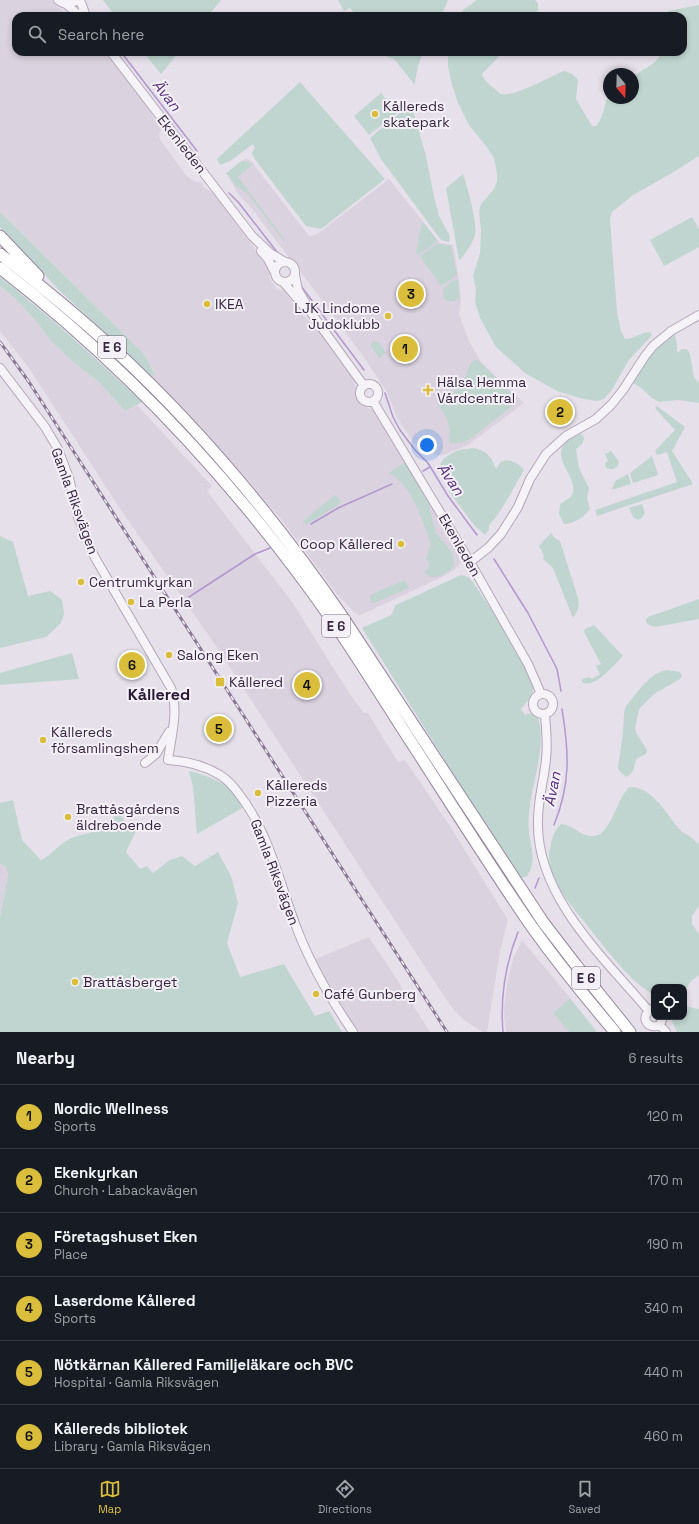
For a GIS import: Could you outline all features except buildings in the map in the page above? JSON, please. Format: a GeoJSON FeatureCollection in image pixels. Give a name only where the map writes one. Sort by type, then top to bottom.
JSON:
{"type":"FeatureCollection","features":[{"type":"Feature","properties":{"kind":"highway"},"geometry":{"type":"LineString","coordinates":[[0,236],[73,313]]}},
{"type":"Feature","properties":{"kind":"highway","name":"E 6"},"geometry":{"type":"LineString","coordinates":[[0,254],[73,313],[116,351],[170,404],[245,487],[277,526],[319,582],[543,922],[630,1032]]}},
{"type":"Feature","properties":{"kind":"highway","name":"E 6"},"geometry":{"type":"LineString","coordinates":[[0,268],[65,321],[109,360],[155,406],[231,489],[267,533],[333,621],[534,929],[566,972],[615,1032]]}},
{"type":"Feature","properties":{"kind":"street"},"geometry":{"type":"LineString","coordinates":[[58,0],[66,4],[75,12]]}},
{"type":"Feature","properties":{"kind":"street"},"geometry":{"type":"LineString","coordinates":[[66,4],[70,4],[77,0]]}},
{"type":"Feature","properties":{"kind":"street"},"geometry":{"type":"LineString","coordinates":[[80,0],[84,12]]}},
{"type":"Feature","properties":{"kind":"street","name":"Ekenleden"},"geometry":{"type":"LineString","coordinates":[[114,56],[252,236],[270,253],[293,266],[298,290],[312,314],[364,386]]}},
{"type":"Feature","properties":{"kind":"street","name":"Ekenleden"},"geometry":{"type":"LineString","coordinates":[[252,236],[257,246],[268,259],[276,278],[280,282],[284,283],[304,308],[312,314]]}},
{"type":"Feature","properties":{"kind":"street"},"geometry":{"type":"LineString","coordinates":[[274,271],[277,265],[285,262]]}},
{"type":"Feature","properties":{"kind":"street"},"geometry":{"type":"LineString","coordinates":[[284,283],[290,282],[295,275]]}},
{"type":"Feature","properties":{"kind":"street"},"geometry":{"type":"LineString","coordinates":[[470,562],[488,548],[501,534],[518,507],[530,479],[546,454],[566,436],[596,419],[611,405],[623,390],[644,356],[653,346],[671,331],[699,315]]}},
{"type":"Feature","properties":{"kind":"street","name":"Gamla Riksvägen"},"geometry":{"type":"LineString","coordinates":[[0,368],[45,427],[58,449],[69,478],[78,517],[94,556],[130,615],[171,688],[175,706],[168,760],[190,763],[221,775],[236,789],[250,808],[268,846],[298,932],[310,960],[320,980],[353,1032]]}},
{"type":"Feature","properties":{"kind":"street","name":"Ekenleden"},"geometry":{"type":"LineString","coordinates":[[370,384],[376,389],[377,394],[373,400],[367,402],[361,398],[360,390],[364,386],[370,384]]}},
{"type":"Feature","properties":{"kind":"street","name":"Ekenleden"},"geometry":{"type":"LineString","coordinates":[[373,400],[470,562],[528,664],[541,694]]}},
{"type":"Feature","properties":{"kind":"street"},"geometry":{"type":"LineString","coordinates":[[541,694],[548,695],[553,702],[552,708],[545,714],[539,713],[533,707],[534,698],[541,694]]}},
{"type":"Feature","properties":{"kind":"street"},"geometry":{"type":"LineString","coordinates":[[545,714],[547,748],[538,804],[538,840],[545,866],[561,900],[579,929],[651,1010],[646,1016],[647,1023],[655,1027],[661,1021],[666,1032]]}},
{"type":"Feature","properties":{"kind":"street","name":"Gamla Riksvägen"},"geometry":{"type":"LineString","coordinates":[[145,763],[156,754],[173,727]]}},
{"type":"Feature","properties":{"kind":"shaded area"},"geometry":{"type":"Polygon","coordinates":[[[0,0],[53,0],[57,7],[65,12],[12,12],[12,56],[108,56],[148,108],[161,130],[159,136],[161,141],[186,175],[193,181],[203,183],[203,187],[212,192],[270,269],[269,277],[277,290],[284,291],[298,310],[315,327],[353,380],[356,388],[356,396],[361,405],[373,410],[398,452],[407,461],[461,560],[459,565],[454,570],[440,578],[365,613],[359,615],[354,612],[337,594],[285,524],[249,481],[151,376],[155,373],[144,354],[0,212],[0,0]]]}},
{"type":"Feature","properties":{"kind":"shaded area"},"geometry":{"type":"Polygon","coordinates":[[[246,159],[251,161],[309,236],[316,235],[389,179],[440,243],[453,245],[461,300],[459,314],[469,341],[481,362],[524,403],[468,445],[441,456],[427,452],[415,444],[397,418],[387,392],[365,359],[252,209],[237,193],[227,173],[241,161],[246,159]]]}},
{"type":"Feature","properties":{"kind":"shaded area"},"geometry":{"type":"Polygon","coordinates":[[[0,286],[15,298],[37,322],[51,341],[73,362],[99,382],[125,411],[137,405],[212,486],[207,491],[292,602],[349,693],[364,713],[368,713],[398,762],[405,760],[450,826],[508,920],[500,951],[487,1032],[483,1032],[465,1021],[454,1010],[444,996],[214,643],[121,510],[29,368],[0,331],[0,286]]]}},
{"type":"Feature","properties":{"kind":"shaded area"},"geometry":{"type":"Polygon","coordinates":[[[0,864],[6,866],[8,874],[0,918],[0,864]]]}},
{"type":"Feature","properties":{"kind":"shaded area"},"geometry":{"type":"Polygon","coordinates":[[[369,937],[430,1032],[358,1032],[338,1005],[313,960],[369,937]]]}},
{"type":"Feature","properties":{"kind":"shaded area"},"geometry":{"type":"Polygon","coordinates":[[[522,940],[570,998],[553,1013],[569,1032],[506,1032],[504,1010],[507,984],[513,959],[522,940]]]}},
{"type":"Feature","properties":{"kind":"green space"},"geometry":{"type":"Polygon","coordinates":[[[103,0],[221,0],[211,12],[112,12],[103,0]]]}},
{"type":"Feature","properties":{"kind":"green space"},"geometry":{"type":"Polygon","coordinates":[[[338,0],[448,0],[443,12],[354,12],[350,8],[344,11],[338,0]]]}},
{"type":"Feature","properties":{"kind":"green space"},"geometry":{"type":"Polygon","coordinates":[[[477,0],[535,0],[538,3],[537,12],[462,12],[477,0]]]}},
{"type":"Feature","properties":{"kind":"green space"},"geometry":{"type":"Polygon","coordinates":[[[699,5],[699,156],[633,195],[612,212],[610,219],[617,312],[621,331],[625,339],[647,332],[650,332],[652,335],[629,360],[611,391],[604,399],[597,401],[583,399],[557,391],[525,373],[496,347],[480,318],[475,302],[476,290],[473,276],[480,253],[481,230],[479,211],[481,204],[494,189],[497,181],[497,174],[494,158],[469,125],[458,103],[452,85],[448,66],[448,56],[499,56],[482,74],[487,82],[501,94],[514,93],[523,90],[564,71],[570,73],[578,80],[576,99],[592,126],[596,126],[606,104],[639,104],[639,73],[656,61],[660,56],[687,56],[687,12],[668,12],[699,5]]]}},
{"type":"Feature","properties":{"kind":"green space"},"geometry":{"type":"Polygon","coordinates":[[[146,56],[176,56],[161,74],[146,56]]]}},
{"type":"Feature","properties":{"kind":"green space"},"geometry":{"type":"Polygon","coordinates":[[[385,56],[422,56],[415,85],[394,59],[385,56]]]}},
{"type":"Feature","properties":{"kind":"green space"},"geometry":{"type":"Polygon","coordinates":[[[300,82],[385,179],[321,229],[306,226],[254,158],[252,153],[255,148],[253,144],[230,161],[220,165],[217,159],[300,82]]]}},
{"type":"Feature","properties":{"kind":"green space","name":"Kållereds skatepark"},"geometry":{"type":"Polygon","coordinates":[[[381,93],[397,113],[369,135],[354,116],[381,93]]]}},
{"type":"Feature","properties":{"kind":"green space"},"geometry":{"type":"Polygon","coordinates":[[[411,104],[426,156],[439,216],[450,236],[449,242],[441,240],[381,159],[370,138],[411,104]]]}},
{"type":"Feature","properties":{"kind":"green space"},"geometry":{"type":"Polygon","coordinates":[[[242,161],[248,162],[252,165],[238,177],[285,240],[284,241],[247,193],[237,187],[226,173],[242,161]]]}},
{"type":"Feature","properties":{"kind":"green space"},"geometry":{"type":"Polygon","coordinates":[[[463,174],[472,205],[476,230],[471,244],[459,260],[446,188],[463,174]]]}},
{"type":"Feature","properties":{"kind":"green space"},"geometry":{"type":"Polygon","coordinates":[[[0,212],[144,354],[155,374],[151,376],[59,290],[0,227],[0,212]]]}},
{"type":"Feature","properties":{"kind":"green space"},"geometry":{"type":"Polygon","coordinates":[[[692,217],[699,229],[699,247],[664,266],[650,240],[692,217]]]}},
{"type":"Feature","properties":{"kind":"green space"},"geometry":{"type":"Polygon","coordinates":[[[422,221],[438,241],[418,255],[416,253],[422,221]]]}},
{"type":"Feature","properties":{"kind":"green space"},"geometry":{"type":"Polygon","coordinates":[[[437,244],[451,246],[457,275],[441,286],[421,258],[421,255],[437,244]]]}},
{"type":"Feature","properties":{"kind":"green space"},"geometry":{"type":"Polygon","coordinates":[[[0,277],[37,307],[142,402],[125,411],[99,382],[73,362],[51,341],[37,322],[15,298],[0,286],[0,277]]]}},
{"type":"Feature","properties":{"kind":"green space"},"geometry":{"type":"Polygon","coordinates":[[[458,280],[459,298],[454,301],[447,301],[444,298],[443,289],[452,281],[458,280]]]}},
{"type":"Feature","properties":{"kind":"green space"},"geometry":{"type":"Polygon","coordinates":[[[675,334],[677,353],[682,349],[687,349],[690,354],[694,377],[699,383],[699,403],[678,400],[659,402],[631,382],[648,357],[675,334]]]}},
{"type":"Feature","properties":{"kind":"green space"},"geometry":{"type":"Polygon","coordinates":[[[374,341],[379,343],[386,353],[379,358],[371,346],[374,341]]]}},
{"type":"Feature","properties":{"kind":"green space"},"geometry":{"type":"Polygon","coordinates":[[[475,360],[478,360],[515,397],[517,401],[470,439],[464,442],[452,444],[449,442],[450,430],[448,422],[437,404],[459,387],[464,381],[470,365],[475,360]]]}},
{"type":"Feature","properties":{"kind":"green space"},"geometry":{"type":"Polygon","coordinates":[[[657,406],[685,427],[672,451],[693,484],[597,516],[595,510],[677,482],[667,452],[657,455],[655,451],[675,430],[655,408],[657,406]]]}},
{"type":"Feature","properties":{"kind":"green space"},"geometry":{"type":"Polygon","coordinates":[[[581,434],[584,437],[583,443],[576,449],[579,468],[589,488],[587,499],[590,509],[578,520],[564,524],[559,514],[560,505],[572,495],[573,488],[563,463],[561,455],[562,448],[568,440],[581,434]]]}},
{"type":"Feature","properties":{"kind":"green space"},"geometry":{"type":"Polygon","coordinates":[[[473,448],[485,452],[493,461],[496,469],[500,463],[506,460],[516,463],[524,470],[485,535],[474,525],[448,490],[452,485],[446,481],[440,472],[441,463],[448,456],[459,450],[473,448]]]}},
{"type":"Feature","properties":{"kind":"green space"},"geometry":{"type":"Polygon","coordinates":[[[611,451],[619,462],[618,466],[613,469],[608,469],[605,466],[605,463],[608,461],[605,454],[611,451]]]}},
{"type":"Feature","properties":{"kind":"green space"},"geometry":{"type":"Polygon","coordinates":[[[652,456],[658,475],[633,483],[630,473],[652,456]]]}},
{"type":"Feature","properties":{"kind":"green space"},"geometry":{"type":"Polygon","coordinates":[[[405,462],[428,502],[436,533],[452,552],[454,563],[453,567],[442,575],[431,577],[424,572],[429,567],[429,562],[426,559],[431,544],[416,504],[411,495],[398,479],[389,473],[405,462]]]}},
{"type":"Feature","properties":{"kind":"green space"},"geometry":{"type":"Polygon","coordinates":[[[628,474],[631,484],[612,490],[615,481],[628,474]]]}},
{"type":"Feature","properties":{"kind":"green space"},"geometry":{"type":"Polygon","coordinates":[[[335,495],[342,502],[306,525],[303,521],[335,495]]]}},
{"type":"Feature","properties":{"kind":"green space"},"geometry":{"type":"Polygon","coordinates":[[[642,504],[645,513],[642,518],[638,520],[633,517],[629,508],[642,504]]]}},
{"type":"Feature","properties":{"kind":"green space"},"geometry":{"type":"Polygon","coordinates":[[[551,533],[560,541],[578,598],[578,608],[573,618],[553,568],[543,559],[544,556],[539,546],[551,533]]]}},
{"type":"Feature","properties":{"kind":"green space"},"geometry":{"type":"Polygon","coordinates":[[[0,536],[13,542],[28,596],[50,591],[62,600],[64,614],[61,623],[46,637],[0,648],[0,536]]]}},
{"type":"Feature","properties":{"kind":"green space"},"geometry":{"type":"Polygon","coordinates":[[[461,575],[468,577],[473,582],[498,620],[527,669],[532,682],[532,694],[521,709],[525,715],[532,714],[538,718],[541,731],[541,745],[530,803],[529,832],[533,860],[527,876],[522,878],[518,877],[362,628],[391,615],[396,605],[461,575]]]}},
{"type":"Feature","properties":{"kind":"green space"},"geometry":{"type":"Polygon","coordinates":[[[405,580],[409,588],[372,603],[370,596],[374,593],[405,580]]]}},
{"type":"Feature","properties":{"kind":"green space"},"geometry":{"type":"Polygon","coordinates":[[[699,599],[699,619],[655,627],[647,624],[646,619],[648,617],[699,599]]]}},
{"type":"Feature","properties":{"kind":"green space"},"geometry":{"type":"Polygon","coordinates":[[[594,625],[623,656],[604,675],[587,684],[582,682],[582,679],[589,677],[592,679],[600,674],[596,666],[601,664],[584,632],[585,629],[594,625]]]}},
{"type":"Feature","properties":{"kind":"green space"},"geometry":{"type":"Polygon","coordinates":[[[72,653],[79,679],[0,685],[0,673],[72,653]]]}},
{"type":"Feature","properties":{"kind":"green space"},"geometry":{"type":"Polygon","coordinates":[[[667,670],[680,672],[682,676],[680,679],[654,694],[639,709],[635,729],[647,750],[646,754],[636,759],[633,772],[626,777],[618,768],[624,712],[626,706],[649,679],[667,670]]]}},
{"type":"Feature","properties":{"kind":"green space"},"geometry":{"type":"Polygon","coordinates":[[[189,771],[207,776],[225,785],[233,792],[244,807],[197,834],[193,787],[189,771]]]}},
{"type":"Feature","properties":{"kind":"green space"},"geometry":{"type":"Polygon","coordinates":[[[630,787],[639,788],[646,792],[653,797],[682,832],[699,844],[699,906],[692,916],[692,924],[699,934],[699,975],[691,981],[687,987],[687,984],[651,984],[651,993],[636,982],[612,956],[570,904],[553,875],[549,854],[553,835],[561,824],[569,826],[585,835],[595,836],[601,833],[610,822],[625,792],[630,787]]]}},
{"type":"Feature","properties":{"kind":"green space"},"geometry":{"type":"Polygon","coordinates":[[[13,800],[22,840],[41,860],[64,842],[74,837],[92,832],[120,812],[125,822],[136,831],[126,852],[140,869],[147,866],[153,873],[170,860],[182,856],[195,866],[218,852],[231,876],[238,903],[227,943],[240,977],[284,964],[315,1016],[329,1011],[342,1032],[0,1032],[0,918],[8,874],[6,866],[0,864],[0,803],[13,800]]]}},
{"type":"Feature","properties":{"kind":"green space"},"geometry":{"type":"Polygon","coordinates":[[[570,998],[597,1032],[569,1032],[553,1013],[570,998]]]}},
{"type":"Feature","properties":{"kind":"green space"},"geometry":{"type":"Polygon","coordinates":[[[687,1007],[699,1009],[699,1032],[677,1032],[671,1020],[687,1020],[687,1007]]]}},
{"type":"Feature","properties":{"kind":"waterway","name":"Ävan"},"geometry":{"type":"LineString","coordinates":[[124,56],[197,151]]}},
{"type":"Feature","properties":{"kind":"waterway","name":"Ävan"},"geometry":{"type":"LineString","coordinates":[[229,193],[239,203],[277,252]]}},
{"type":"Feature","properties":{"kind":"waterway","name":"Ävan"},"geometry":{"type":"LineString","coordinates":[[301,286],[364,370]]}},
{"type":"Feature","properties":{"kind":"waterway","name":"Ävan"},"geometry":{"type":"LineString","coordinates":[[385,393],[393,417],[400,430],[415,450],[428,463],[448,496],[477,535]]}},
{"type":"Feature","properties":{"kind":"waterway"},"geometry":{"type":"LineString","coordinates":[[423,471],[430,467]]}},
{"type":"Feature","properties":{"kind":"waterway"},"geometry":{"type":"LineString","coordinates":[[311,524],[338,508],[392,484]]}},
{"type":"Feature","properties":{"kind":"waterway"},"geometry":{"type":"LineString","coordinates":[[189,597],[255,554],[270,548]]}},
{"type":"Feature","properties":{"kind":"waterway","name":"Ävan"},"geometry":{"type":"LineString","coordinates":[[494,559],[528,613],[557,669],[561,691]]}},
{"type":"Feature","properties":{"kind":"waterway","name":"Ävan"},"geometry":{"type":"LineString","coordinates":[[554,825],[560,810],[566,781],[567,767],[566,739],[562,709]]}},
{"type":"Feature","properties":{"kind":"waterway","name":"Ävan"},"geometry":{"type":"LineString","coordinates":[[535,888],[539,878]]}},
{"type":"Feature","properties":{"kind":"waterway","name":"Ävan"},"geometry":{"type":"LineString","coordinates":[[503,1032],[502,1006],[504,981],[518,932]]}},
{"type":"Feature","properties":{"kind":"railway"},"geometry":{"type":"LineString","coordinates":[[0,342],[29,382],[447,1032]]}},
{"type":"Feature","properties":{"kind":"place","name":"Kållereds skatepark"},"geometry":{"type":"Point","coordinates":[375,114]}},
{"type":"Feature","properties":{"kind":"place","name":"Företagshuset Eken"},"geometry":{"type":"Point","coordinates":[411,294]}},
{"type":"Feature","properties":{"kind":"place","name":"IKEA"},"geometry":{"type":"Point","coordinates":[207,304]}},
{"type":"Feature","properties":{"kind":"place","name":"LJK Lindome Judoklubb"},"geometry":{"type":"Point","coordinates":[388,316]}},
{"type":"Feature","properties":{"kind":"place","name":"Nordic Wellness"},"geometry":{"type":"Point","coordinates":[405,349]}},
{"type":"Feature","properties":{"kind":"place","name":"Hälsa Hemma Vårdcentral"},"geometry":{"type":"Point","coordinates":[428,390]}},
{"type":"Feature","properties":{"kind":"place","name":"Ekenkyrkan"},"geometry":{"type":"Point","coordinates":[560,412]}},
{"type":"Feature","properties":{"kind":"place","name":"Coop Kållered"},"geometry":{"type":"Point","coordinates":[401,544]}},
{"type":"Feature","properties":{"kind":"place","name":"Centrumkyrkan"},"geometry":{"type":"Point","coordinates":[81,582]}},
{"type":"Feature","properties":{"kind":"place","name":"La Perla"},"geometry":{"type":"Point","coordinates":[131,602]}},
{"type":"Feature","properties":{"kind":"place","name":"Salong Eken"},"geometry":{"type":"Point","coordinates":[169,655]}},
{"type":"Feature","properties":{"kind":"place","name":"Kållereds bibliotek"},"geometry":{"type":"Point","coordinates":[132,665]}},
{"type":"Feature","properties":{"kind":"place","name":"Kållered"},"geometry":{"type":"Point","coordinates":[220,682]}},
{"type":"Feature","properties":{"kind":"place","name":"Laserdome Kållered"},"geometry":{"type":"Point","coordinates":[307,685]}},
{"type":"Feature","properties":{"kind":"place","name":"Nötkärnan Kållered Familjeläkare och BVC"},"geometry":{"type":"Point","coordinates":[219,729]}},
{"type":"Feature","properties":{"kind":"place","name":"Kållereds församlingshem"},"geometry":{"type":"Point","coordinates":[43,740]}},
{"type":"Feature","properties":{"kind":"place","name":"Kållereds Pizzeria"},"geometry":{"type":"Point","coordinates":[258,793]}},
{"type":"Feature","properties":{"kind":"place","name":"Brattåsgårdens äldreboende"},"geometry":{"type":"Point","coordinates":[68,817]}},
{"type":"Feature","properties":{"kind":"place","name":"Brattåsberget"},"geometry":{"type":"Point","coordinates":[75,982]}},
{"type":"Feature","properties":{"kind":"place","name":"Café Gunberg"},"geometry":{"type":"Point","coordinates":[316,994]}},
{"type":"Feature","properties":{"kind":"district","name":"Kållered"},"geometry":{"type":"Point","coordinates":[159,694]}}]}
